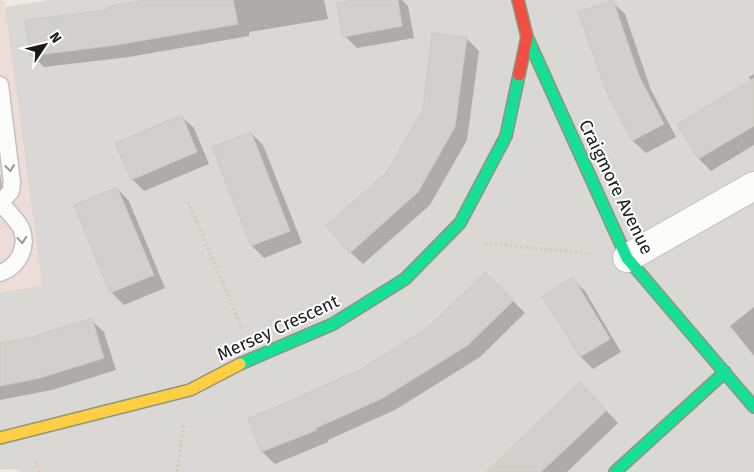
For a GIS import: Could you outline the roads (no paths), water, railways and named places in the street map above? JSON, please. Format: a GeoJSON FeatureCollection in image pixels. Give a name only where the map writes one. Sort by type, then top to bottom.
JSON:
{"type":"FeatureCollection","features":[{"type":"Feature","properties":{"kind":"street","name":"Mersey Crescent"},"geometry":{"type":"LineString","coordinates":[[0,438],[190,390],[255,358],[333,324],[405,280],[460,223],[506,136],[527,37],[518,0]]}},
{"type":"Feature","properties":{"kind":"street","name":"Craigmore Avenue"},"geometry":{"type":"LineString","coordinates":[[527,37],[627,258],[754,407]]}},
{"type":"Feature","properties":{"kind":"street"},"geometry":{"type":"LineString","coordinates":[[627,258],[754,186]]}},
{"type":"Feature","properties":{"kind":"street"},"geometry":{"type":"LineString","coordinates":[[616,472],[725,372]]}},
{"type":"Feature","properties":{"kind":"lane"},"geometry":{"type":"LineString","coordinates":[[0,85],[12,182],[10,191],[0,204],[21,228],[23,249],[19,259],[12,268],[0,273]]}}]}
